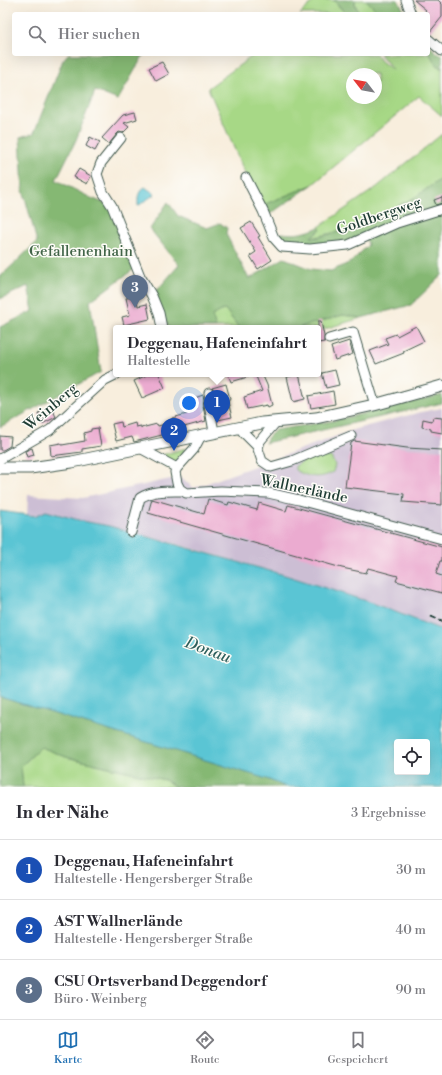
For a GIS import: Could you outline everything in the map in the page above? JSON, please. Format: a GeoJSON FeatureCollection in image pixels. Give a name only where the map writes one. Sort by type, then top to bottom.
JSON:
{"type":"FeatureCollection","features":[{"type":"Feature","properties":{"kind":"main road"},"geometry":{"type":"LineString","coordinates":[[0,468],[37,467],[72,462],[240,427],[316,418],[375,405],[442,386]]}},
{"type":"Feature","properties":{"kind":"street"},"geometry":{"type":"LineString","coordinates":[[406,0],[410,12]]}},
{"type":"Feature","properties":{"kind":"street"},"geometry":{"type":"LineString","coordinates":[[430,41],[442,51]]}},
{"type":"Feature","properties":{"kind":"street"},"geometry":{"type":"LineString","coordinates":[[121,138],[101,163],[97,174],[103,192],[112,206],[140,276],[152,296],[159,313],[161,325]]}},
{"type":"Feature","properties":{"kind":"street","name":"Goldbergweg"},"geometry":{"type":"LineString","coordinates":[[246,178],[274,238],[282,247],[310,249],[348,244],[397,223],[442,209]]}},
{"type":"Feature","properties":{"kind":"street"},"geometry":{"type":"LineString","coordinates":[[329,339],[352,332],[375,405]]}},
{"type":"Feature","properties":{"kind":"street","name":"Weinberg"},"geometry":{"type":"LineString","coordinates":[[0,459],[50,430],[105,380],[113,376]]}},
{"type":"Feature","properties":{"kind":"street"},"geometry":{"type":"LineString","coordinates":[[209,393],[211,402],[209,404],[214,432]]}},
{"type":"Feature","properties":{"kind":"street"},"geometry":{"type":"LineString","coordinates":[[258,448],[260,441],[276,422]]}},
{"type":"Feature","properties":{"kind":"street"},"geometry":{"type":"LineString","coordinates":[[240,427],[243,432],[254,441],[262,461],[271,467],[292,461],[351,436]]}},
{"type":"Feature","properties":{"kind":"street"},"geometry":{"type":"LineString","coordinates":[[182,491],[177,483],[175,472],[194,449],[202,434]]}},
{"type":"Feature","properties":{"kind":"street"},"geometry":{"type":"LineString","coordinates":[[140,448],[177,468]]}},
{"type":"Feature","properties":{"kind":"street","name":"Wallnerlände"},"geometry":{"type":"LineString","coordinates":[[131,532],[140,498],[146,494],[159,491],[182,491],[193,494],[221,491],[268,493],[442,539]]}},
{"type":"Feature","properties":{"kind":"shaded area"},"geometry":{"type":"Polygon","coordinates":[[[442,408],[442,630],[372,603],[288,576],[184,546],[109,526],[82,521],[27,515],[28,495],[83,498],[180,477],[194,488],[356,429],[442,408]]]}},
{"type":"Feature","properties":{"kind":"green space"},"geometry":{"type":"Polygon","coordinates":[[[315,0],[333,0],[344,12],[302,12],[315,0]]]}},
{"type":"Feature","properties":{"kind":"green space"},"geometry":{"type":"Polygon","coordinates":[[[334,0],[355,0],[358,12],[344,12],[334,0]]]}},
{"type":"Feature","properties":{"kind":"green space"},"geometry":{"type":"Polygon","coordinates":[[[355,0],[366,0],[378,12],[358,12],[355,0]]]}},
{"type":"Feature","properties":{"kind":"green space"},"geometry":{"type":"Polygon","coordinates":[[[366,0],[398,0],[405,12],[378,12],[366,0]]]}},
{"type":"Feature","properties":{"kind":"green space"},"geometry":{"type":"Polygon","coordinates":[[[430,46],[437,53],[442,55],[442,69],[436,64],[430,53],[430,46]]]}},
{"type":"Feature","properties":{"kind":"green space"},"geometry":{"type":"Polygon","coordinates":[[[430,54],[442,69],[442,116],[419,96],[312,185],[263,205],[247,178],[208,88],[252,56],[377,56],[381,61],[393,70],[382,56],[430,56],[430,54]]]}},
{"type":"Feature","properties":{"kind":"green space","name":"Gefallenenhain"},"geometry":{"type":"Polygon","coordinates":[[[66,56],[143,56],[118,100],[95,91],[76,140],[56,180],[91,198],[112,206],[137,267],[90,301],[101,372],[0,427],[0,327],[33,311],[28,286],[0,299],[0,277],[37,242],[23,190],[20,137],[34,133],[63,60],[66,56]]]}},
{"type":"Feature","properties":{"kind":"green space"},"geometry":{"type":"Polygon","coordinates":[[[442,134],[442,178],[414,198],[361,226],[311,238],[321,229],[319,227],[377,187],[442,134]]]}},
{"type":"Feature","properties":{"kind":"green space"},"geometry":{"type":"Polygon","coordinates":[[[442,178],[442,275],[411,305],[361,318],[343,315],[308,325],[237,325],[225,309],[212,316],[215,325],[167,325],[152,296],[179,265],[150,229],[168,202],[178,216],[207,228],[220,223],[227,228],[226,234],[249,279],[284,258],[311,269],[331,271],[351,262],[368,245],[365,236],[348,243],[282,246],[276,238],[282,233],[301,233],[319,227],[321,229],[311,237],[315,238],[361,226],[414,198],[442,178]]]}},
{"type":"Feature","properties":{"kind":"green space"},"geometry":{"type":"Polygon","coordinates":[[[312,185],[270,214],[263,205],[312,185]]]}},
{"type":"Feature","properties":{"kind":"green space"},"geometry":{"type":"Polygon","coordinates":[[[225,309],[237,325],[215,325],[212,316],[225,309]]]}},
{"type":"Feature","properties":{"kind":"green space"},"geometry":{"type":"Polygon","coordinates":[[[343,315],[361,318],[321,330],[321,325],[308,325],[343,315]]]}},
{"type":"Feature","properties":{"kind":"green space"},"geometry":{"type":"Polygon","coordinates":[[[442,395],[442,403],[265,443],[268,437],[275,430],[332,421],[442,395]]]}},
{"type":"Feature","properties":{"kind":"green space"},"geometry":{"type":"Polygon","coordinates":[[[186,448],[176,463],[162,455],[186,448]]]}},
{"type":"Feature","properties":{"kind":"green space"},"geometry":{"type":"Polygon","coordinates":[[[331,457],[335,465],[333,472],[323,476],[314,477],[295,470],[295,466],[307,459],[331,457]]]}},
{"type":"Feature","properties":{"kind":"green space"},"geometry":{"type":"Polygon","coordinates":[[[0,697],[267,779],[286,787],[176,787],[165,780],[66,757],[41,747],[21,766],[23,787],[0,787],[0,697]]]}},
{"type":"Feature","properties":{"kind":"green space"},"geometry":{"type":"Polygon","coordinates":[[[41,747],[66,757],[165,780],[176,787],[23,787],[21,766],[41,747]]]}},
{"type":"Feature","properties":{"kind":"water"},"geometry":{"type":"Polygon","coordinates":[[[145,187],[155,194],[138,206],[139,193],[145,187]]]}},
{"type":"Feature","properties":{"kind":"water","name":"Donau"},"geometry":{"type":"Polygon","coordinates":[[[0,511],[35,516],[46,511],[82,521],[109,526],[288,576],[372,603],[442,630],[442,787],[286,787],[267,779],[0,697],[0,511]]]}},
{"type":"Feature","properties":{"kind":"building"},"geometry":{"type":"Polygon","coordinates":[[[414,0],[438,0],[442,4],[442,17],[430,32],[430,12],[424,12],[426,10],[414,0]]]}},
{"type":"Feature","properties":{"kind":"building"},"geometry":{"type":"Polygon","coordinates":[[[162,62],[169,74],[156,81],[149,68],[162,62]]]}},
{"type":"Feature","properties":{"kind":"building"},"geometry":{"type":"Polygon","coordinates":[[[135,112],[137,119],[124,123],[129,127],[123,133],[119,132],[109,144],[102,138],[123,115],[135,112]]]}},
{"type":"Feature","properties":{"kind":"building"},"geometry":{"type":"Polygon","coordinates":[[[90,137],[100,142],[95,151],[86,146],[90,137]]]}},
{"type":"Feature","properties":{"kind":"building"},"geometry":{"type":"Polygon","coordinates":[[[79,169],[91,176],[87,184],[74,177],[79,169]]]}},
{"type":"Feature","properties":{"kind":"building"},"geometry":{"type":"Polygon","coordinates":[[[442,197],[442,203],[436,205],[434,200],[442,197]]]}},
{"type":"Feature","properties":{"kind":"building"},"geometry":{"type":"Polygon","coordinates":[[[251,222],[272,260],[258,269],[250,256],[256,252],[241,228],[251,222]]]}},
{"type":"Feature","properties":{"kind":"building"},"geometry":{"type":"Polygon","coordinates":[[[136,296],[138,306],[147,304],[150,319],[124,325],[122,317],[130,315],[126,298],[136,296]]]}},
{"type":"Feature","properties":{"kind":"building"},"geometry":{"type":"Polygon","coordinates":[[[318,321],[321,321],[324,342],[321,342],[321,325],[318,325],[318,321]]]}},
{"type":"Feature","properties":{"kind":"building"},"geometry":{"type":"Polygon","coordinates":[[[416,326],[424,341],[403,351],[404,353],[376,364],[370,351],[388,344],[385,338],[396,334],[397,336],[416,326]]]}},
{"type":"Feature","properties":{"kind":"building"},"geometry":{"type":"Polygon","coordinates":[[[349,341],[353,354],[335,360],[331,347],[349,341]]]}},
{"type":"Feature","properties":{"kind":"building"},"geometry":{"type":"Polygon","coordinates":[[[335,370],[339,385],[326,388],[322,373],[335,370]]]}},
{"type":"Feature","properties":{"kind":"building"},"geometry":{"type":"Polygon","coordinates":[[[143,377],[160,377],[165,388],[142,398],[134,381],[143,377]]]}},
{"type":"Feature","properties":{"kind":"building"},"geometry":{"type":"Polygon","coordinates":[[[229,377],[248,377],[231,382],[229,377]]]}},
{"type":"Feature","properties":{"kind":"building"},"geometry":{"type":"Polygon","coordinates":[[[256,377],[263,377],[272,405],[268,407],[267,405],[247,409],[244,397],[262,391],[256,377]]]}},
{"type":"Feature","properties":{"kind":"building"},"geometry":{"type":"Polygon","coordinates":[[[287,377],[300,377],[305,399],[293,402],[287,377]]]}},
{"type":"Feature","properties":{"kind":"building"},"geometry":{"type":"Polygon","coordinates":[[[226,384],[230,399],[228,402],[232,417],[218,420],[215,406],[217,401],[215,392],[212,388],[226,384]]]}},
{"type":"Feature","properties":{"kind":"building"},"geometry":{"type":"Polygon","coordinates":[[[333,391],[335,404],[311,408],[308,396],[333,391]]]}},
{"type":"Feature","properties":{"kind":"building"},"geometry":{"type":"Polygon","coordinates":[[[203,395],[206,421],[184,427],[185,430],[166,435],[134,442],[132,437],[116,441],[112,424],[121,422],[122,427],[135,423],[136,427],[141,426],[141,428],[173,422],[172,418],[187,414],[187,412],[195,409],[192,399],[203,395]]]}},
{"type":"Feature","properties":{"kind":"building"},"geometry":{"type":"Polygon","coordinates":[[[52,408],[56,417],[42,424],[38,413],[52,408]]]}},
{"type":"Feature","properties":{"kind":"building"},"geometry":{"type":"Polygon","coordinates":[[[433,417],[442,418],[442,433],[431,431],[431,429],[422,427],[423,419],[432,421],[433,417]]]}},
{"type":"Feature","properties":{"kind":"building"},"geometry":{"type":"Polygon","coordinates":[[[98,428],[101,446],[82,449],[82,452],[51,456],[50,445],[61,443],[62,445],[85,441],[84,433],[91,431],[91,429],[98,428]]]}},
{"type":"Feature","properties":{"kind":"building"},"geometry":{"type":"Polygon","coordinates":[[[0,436],[11,437],[10,446],[3,450],[0,450],[0,436]]]}},
{"type":"Feature","properties":{"kind":"building"},"geometry":{"type":"Polygon","coordinates":[[[354,441],[407,448],[442,450],[442,505],[403,502],[404,494],[345,487],[351,443],[354,441]]]}},
{"type":"Feature","properties":{"kind":"building"},"geometry":{"type":"Polygon","coordinates":[[[32,448],[34,455],[27,457],[25,451],[32,448]]]}},
{"type":"Feature","properties":{"kind":"building"},"geometry":{"type":"Polygon","coordinates":[[[152,499],[204,514],[208,499],[228,505],[229,502],[257,510],[259,503],[286,511],[288,505],[442,547],[442,561],[440,561],[436,574],[442,576],[442,593],[396,581],[398,576],[368,568],[366,573],[342,568],[148,513],[152,499]]]}},
{"type":"Feature","properties":{"kind":"railway"},"geometry":{"type":"LineString","coordinates":[[431,616],[442,621]]}},
{"type":"Feature","properties":{"kind":"place","name":"CSU Ortsverband Deggendorf"},"geometry":{"type":"Point","coordinates":[135,308]}},
{"type":"Feature","properties":{"kind":"place","name":"Deggenau, Hafeneinfahrt"},"geometry":{"type":"Point","coordinates":[217,423]}},
{"type":"Feature","properties":{"kind":"place","name":"AST Wallnerlände"},"geometry":{"type":"Point","coordinates":[174,451]}}]}
